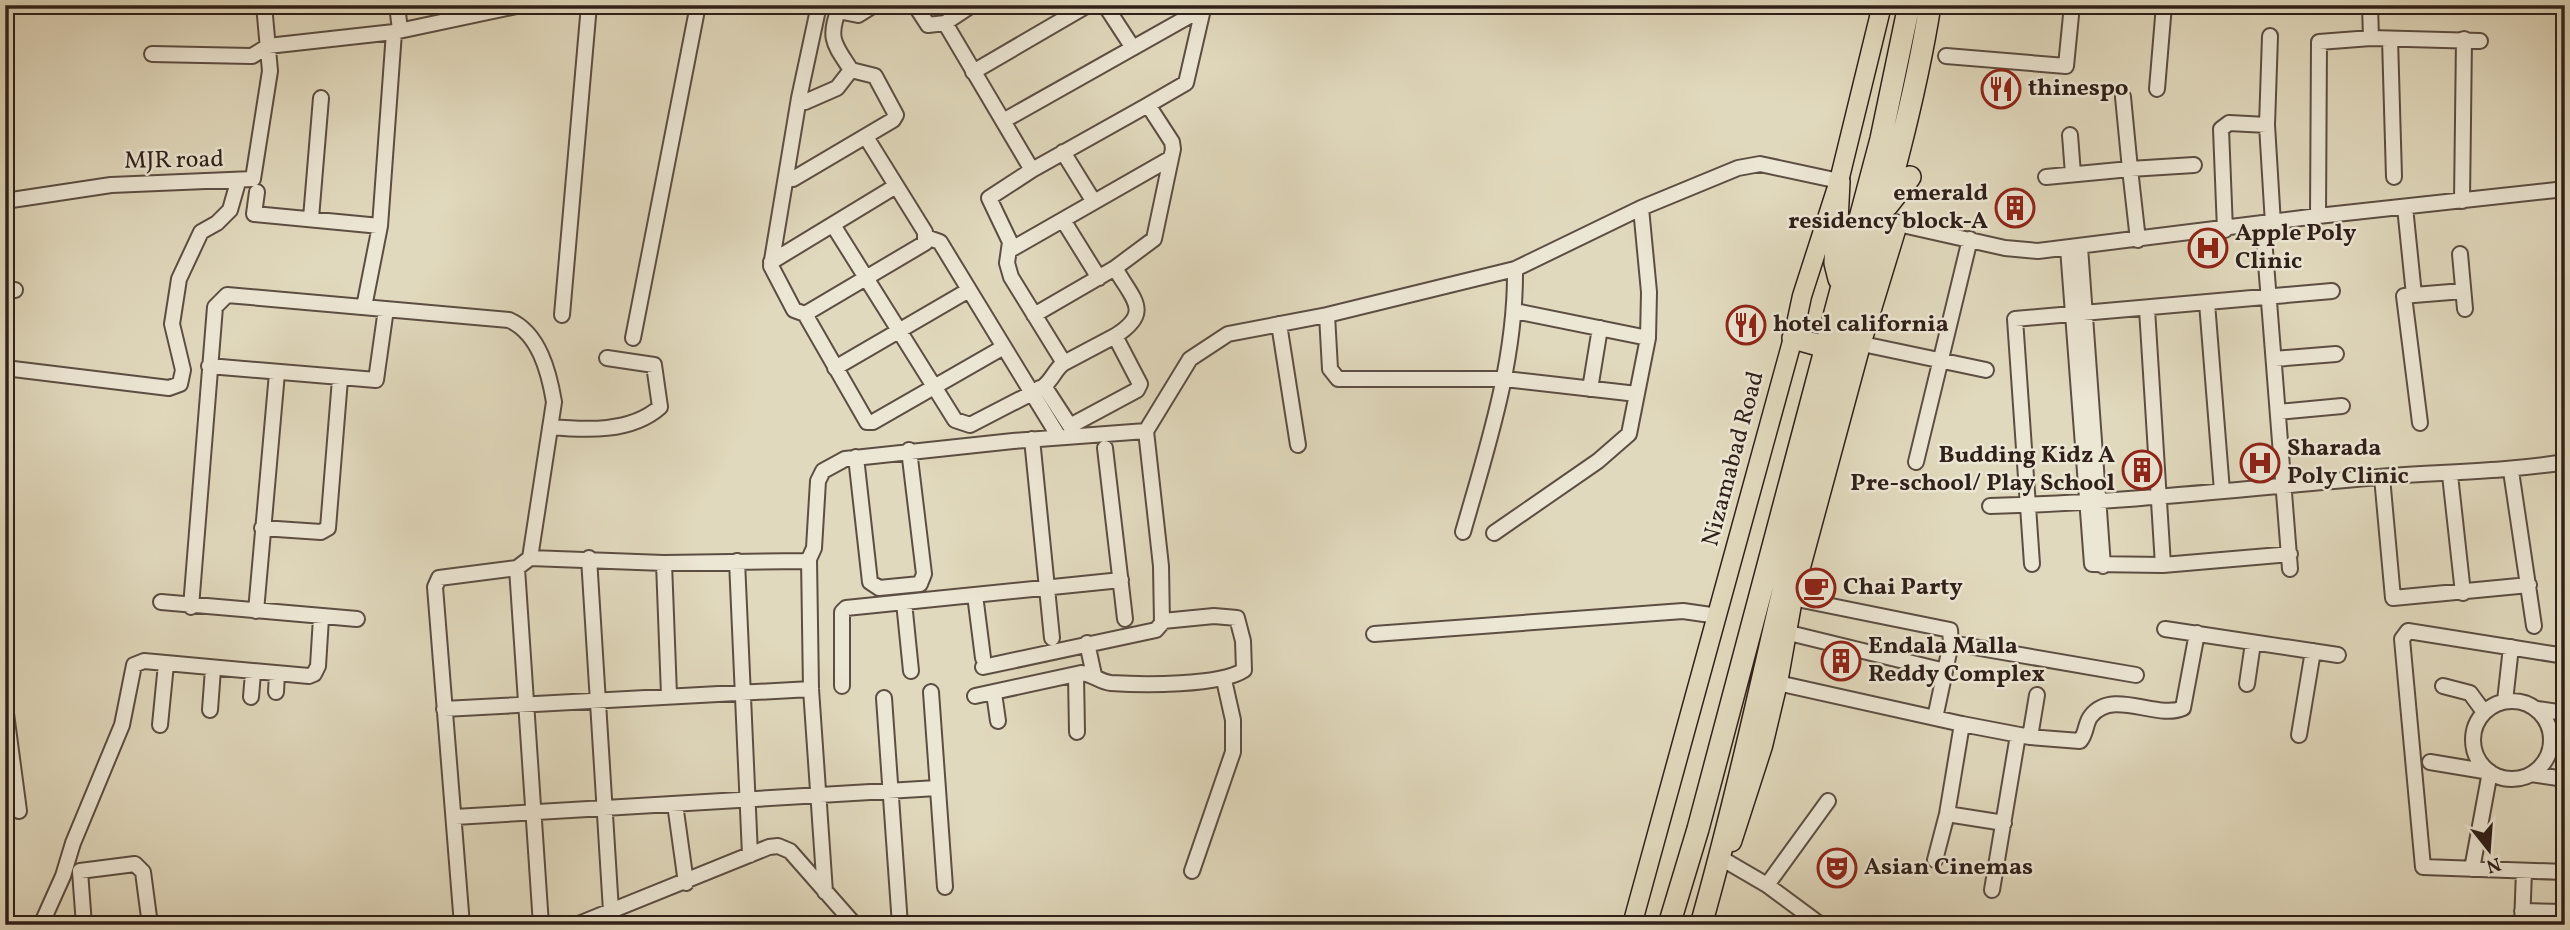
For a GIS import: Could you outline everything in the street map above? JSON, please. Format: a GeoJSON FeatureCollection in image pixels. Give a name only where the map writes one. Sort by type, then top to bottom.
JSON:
{"type":"FeatureCollection","features":[{"type":"Feature","properties":{"kind":"highway"},"geometry":{"type":"LineString","coordinates":[[1670,925],[1698,829],[1881,139],[1909,5]]}},
{"type":"Feature","properties":{"kind":"highway"},"geometry":{"type":"LineString","coordinates":[[1701,925],[1723,860],[1801,511],[1891,217],[1930,5]]}},
{"type":"Feature","properties":{"kind":"highway"},"geometry":{"type":"LineString","coordinates":[[1891,217],[1910,177]]}},
{"type":"Feature","properties":{"kind":"highway"},"geometry":{"type":"LineString","coordinates":[[1839,181],[1835,263],[1842,288]]}},
{"type":"Feature","properties":{"kind":"highway"},"geometry":{"type":"LineString","coordinates":[[1794,338],[1825,347]]}},
{"type":"Feature","properties":{"kind":"main road","name":"Nizamabad Road"},"geometry":{"type":"LineString","coordinates":[[1632,925],[1794,338],[1808,274],[1839,181],[1882,5]]}},
{"type":"Feature","properties":{"kind":"main road"},"geometry":{"type":"LineString","coordinates":[[1710,925],[1723,860],[1763,746],[1778,683],[1792,598],[1853,342]]}},
{"type":"Feature","properties":{"kind":"street","name":"MJR road"},"geometry":{"type":"LineString","coordinates":[[5,201],[111,185],[249,181],[254,175],[270,71],[264,5]]}},
{"type":"Feature","properties":{"kind":"street"},"geometry":{"type":"LineString","coordinates":[[364,307],[380,226],[397,5]]}},
{"type":"Feature","properties":{"kind":"street"},"geometry":{"type":"LineString","coordinates":[[152,54],[251,56],[268,46],[397,31],[521,5]]}},
{"type":"Feature","properties":{"kind":"street"},"geometry":{"type":"LineString","coordinates":[[562,316],[589,5]]}},
{"type":"Feature","properties":{"kind":"street"},"geometry":{"type":"LineString","coordinates":[[633,338],[698,5]]}},
{"type":"Feature","properties":{"kind":"street"},"geometry":{"type":"LineString","coordinates":[[819,5],[799,98],[771,262],[772,272],[794,310],[805,314],[867,422],[873,422],[1002,348]]}},
{"type":"Feature","properties":{"kind":"street"},"geometry":{"type":"LineString","coordinates":[[786,176],[796,178],[893,120],[896,110],[875,76],[851,70],[833,41],[837,7],[858,15],[874,5]]}},
{"type":"Feature","properties":{"kind":"street"},"geometry":{"type":"LineString","coordinates":[[915,5],[928,24],[945,23],[972,5]]}},
{"type":"Feature","properties":{"kind":"street"},"geometry":{"type":"LineString","coordinates":[[973,72],[1088,5]]}},
{"type":"Feature","properties":{"kind":"street"},"geometry":{"type":"LineString","coordinates":[[1105,5],[1133,48]]}},
{"type":"Feature","properties":{"kind":"street"},"geometry":{"type":"LineString","coordinates":[[1947,56],[2066,66],[2072,5]]}},
{"type":"Feature","properties":{"kind":"street"},"geometry":{"type":"LineString","coordinates":[[2157,89],[2164,5]]}},
{"type":"Feature","properties":{"kind":"street"},"geometry":{"type":"LineString","coordinates":[[2370,5],[2371,38]]}},
{"type":"Feature","properties":{"kind":"street"},"geometry":{"type":"LineString","coordinates":[[1003,121],[1203,7]]}},
{"type":"Feature","properties":{"kind":"street"},"geometry":{"type":"LineString","coordinates":[[1064,363],[1011,277],[1007,263],[1010,242],[989,198],[1032,170],[1186,83],[1203,7]]}},
{"type":"Feature","properties":{"kind":"street"},"geometry":{"type":"LineString","coordinates":[[945,23],[1032,170]]}},
{"type":"Feature","properties":{"kind":"street"},"geometry":{"type":"LineString","coordinates":[[2270,36],[2267,125],[2269,297],[2290,569]]}},
{"type":"Feature","properties":{"kind":"street"},"geometry":{"type":"LineString","coordinates":[[2318,216],[2319,42],[2371,38],[2480,41]]}},
{"type":"Feature","properties":{"kind":"street"},"geometry":{"type":"LineString","coordinates":[[2390,39],[2393,177]]}},
{"type":"Feature","properties":{"kind":"street"},"geometry":{"type":"LineString","coordinates":[[2462,201],[2464,39]]}},
{"type":"Feature","properties":{"kind":"street"},"geometry":{"type":"LineString","coordinates":[[799,98],[808,102],[837,88],[848,79],[851,70]]}},
{"type":"Feature","properties":{"kind":"street"},"geometry":{"type":"LineString","coordinates":[[311,218],[321,97]]}},
{"type":"Feature","properties":{"kind":"street"},"geometry":{"type":"LineString","coordinates":[[2123,97],[2138,240]]}},
{"type":"Feature","properties":{"kind":"street"},"geometry":{"type":"LineString","coordinates":[[1034,315],[1115,268],[1154,239],[1172,142],[1149,105]]}},
{"type":"Feature","properties":{"kind":"street"},"geometry":{"type":"LineString","coordinates":[[2225,230],[2221,129],[2229,123],[2267,125]]}},
{"type":"Feature","properties":{"kind":"street"},"geometry":{"type":"LineString","coordinates":[[2070,135],[2073,174]]}},
{"type":"Feature","properties":{"kind":"street"},"geometry":{"type":"LineString","coordinates":[[866,137],[926,237],[940,243],[1002,348],[1070,426],[1137,390],[1139,377],[1115,336]]}},
{"type":"Feature","properties":{"kind":"street"},"geometry":{"type":"LineString","coordinates":[[1063,152],[1094,202]]}},
{"type":"Feature","properties":{"kind":"street"},"geometry":{"type":"LineString","coordinates":[[1010,250],[1171,158]]}},
{"type":"Feature","properties":{"kind":"street"},"geometry":{"type":"LineString","coordinates":[[975,595],[983,662],[1156,630],[1163,621],[1161,566],[1146,431],[1190,359],[1201,349],[1228,334],[1327,315],[1516,270],[1641,208],[1738,169],[1759,164],[1839,181]]}},
{"type":"Feature","properties":{"kind":"street"},"geometry":{"type":"LineString","coordinates":[[2046,177],[2193,165]]}},
{"type":"Feature","properties":{"kind":"street"},"geometry":{"type":"LineString","coordinates":[[5,368],[169,388],[180,384],[183,370],[172,324],[179,279],[201,232],[217,223],[230,210],[238,182]]}},
{"type":"Feature","properties":{"kind":"street"},"geometry":{"type":"LineString","coordinates":[[771,262],[896,186]]}},
{"type":"Feature","properties":{"kind":"street"},"geometry":{"type":"LineString","coordinates":[[1891,217],[2020,251],[2138,240],[2318,216],[2565,189]]}},
{"type":"Feature","properties":{"kind":"street"},"geometry":{"type":"LineString","coordinates":[[257,192],[254,214],[380,226]]}},
{"type":"Feature","properties":{"kind":"street"},"geometry":{"type":"LineString","coordinates":[[2405,207],[2414,295]]}},
{"type":"Feature","properties":{"kind":"street"},"geometry":{"type":"LineString","coordinates":[[1494,533],[1598,461],[1629,434],[1648,338],[1649,292],[1641,208]]}},
{"type":"Feature","properties":{"kind":"street"},"geometry":{"type":"LineString","coordinates":[[1063,220],[1099,278]]}},
{"type":"Feature","properties":{"kind":"street"},"geometry":{"type":"LineString","coordinates":[[833,225],[955,420],[970,425],[1038,389],[1053,379],[1059,366],[1132,325],[1138,317],[1137,309],[1115,268]]}},
{"type":"Feature","properties":{"kind":"street"},"geometry":{"type":"LineString","coordinates":[[805,314],[925,243],[926,237]]}},
{"type":"Feature","properties":{"kind":"street"},"geometry":{"type":"LineString","coordinates":[[1916,462],[1970,239]]}},
{"type":"Feature","properties":{"kind":"street"},"geometry":{"type":"LineString","coordinates":[[2074,247],[2093,502],[2103,566],[2163,565],[2290,554]]}},
{"type":"Feature","properties":{"kind":"street"},"geometry":{"type":"LineString","coordinates":[[2460,254],[2465,309]]}},
{"type":"Feature","properties":{"kind":"street"},"geometry":{"type":"LineString","coordinates":[[1463,532],[1505,379],[1516,312],[1516,270]]}},
{"type":"Feature","properties":{"kind":"street"},"geometry":{"type":"LineString","coordinates":[[835,368],[969,290]]}},
{"type":"Feature","properties":{"kind":"street"},"geometry":{"type":"LineString","coordinates":[[2032,564],[2015,319],[2332,291]]}},
{"type":"Feature","properties":{"kind":"street"},"geometry":{"type":"LineString","coordinates":[[2420,423],[2404,296],[2463,291]]}},
{"type":"Feature","properties":{"kind":"street"},"geometry":{"type":"LineString","coordinates":[[191,607],[215,307],[228,295],[509,320],[523,326],[550,377],[554,402],[530,558]]}},
{"type":"Feature","properties":{"kind":"street"},"geometry":{"type":"LineString","coordinates":[[2207,303],[2222,491]]}},
{"type":"Feature","properties":{"kind":"street"},"geometry":{"type":"LineString","coordinates":[[209,366],[376,380],[386,309]]}},
{"type":"Feature","properties":{"kind":"street"},"geometry":{"type":"LineString","coordinates":[[2147,309],[2163,565]]}},
{"type":"Feature","properties":{"kind":"street"},"geometry":{"type":"LineString","coordinates":[[1516,312],[1648,338]]}},
{"type":"Feature","properties":{"kind":"street"},"geometry":{"type":"LineString","coordinates":[[1327,315],[1330,369],[1338,379],[1505,379],[1637,394]]}},
{"type":"Feature","properties":{"kind":"street"},"geometry":{"type":"LineString","coordinates":[[1279,324],[1298,445]]}},
{"type":"Feature","properties":{"kind":"street"},"geometry":{"type":"LineString","coordinates":[[1590,388],[1600,328]]}},
{"type":"Feature","properties":{"kind":"street"},"geometry":{"type":"LineString","coordinates":[[1853,342],[1986,370]]}},
{"type":"Feature","properties":{"kind":"street"},"geometry":{"type":"LineString","coordinates":[[2274,359],[2336,354]]}},
{"type":"Feature","properties":{"kind":"street"},"geometry":{"type":"LineString","coordinates":[[550,426],[607,428],[650,414],[660,407],[654,365],[607,358]]}},
{"type":"Feature","properties":{"kind":"street"},"geometry":{"type":"LineString","coordinates":[[256,611],[277,373]]}},
{"type":"Feature","properties":{"kind":"street"},"geometry":{"type":"LineString","coordinates":[[262,528],[321,532],[328,528],[340,379]]}},
{"type":"Feature","properties":{"kind":"street"},"geometry":{"type":"LineString","coordinates":[[1038,389],[1059,437]]}},
{"type":"Feature","properties":{"kind":"street"},"geometry":{"type":"LineString","coordinates":[[2278,412],[2342,406]]}},
{"type":"Feature","properties":{"kind":"street"},"geometry":{"type":"LineString","coordinates":[[825,892],[811,689],[810,559],[814,548],[818,481],[824,471],[856,457],[1012,436],[1032,439],[1146,431]]}},
{"type":"Feature","properties":{"kind":"street"},"geometry":{"type":"LineString","coordinates":[[1032,439],[1052,638]]}},
{"type":"Feature","properties":{"kind":"street"},"geometry":{"type":"LineString","coordinates":[[1105,448],[1125,619]]}},
{"type":"Feature","properties":{"kind":"street"},"geometry":{"type":"LineString","coordinates":[[856,457],[870,582],[879,588],[920,584],[924,574],[909,450]]}},
{"type":"Feature","properties":{"kind":"street"},"geometry":{"type":"LineString","coordinates":[[1990,506],[2093,502],[2382,477],[2511,471],[2565,462]]}},
{"type":"Feature","properties":{"kind":"street"},"geometry":{"type":"LineString","coordinates":[[2511,471],[2533,626]]}},
{"type":"Feature","properties":{"kind":"street"},"geometry":{"type":"LineString","coordinates":[[2451,475],[2463,593]]}},
{"type":"Feature","properties":{"kind":"street"},"geometry":{"type":"LineString","coordinates":[[2382,477],[2393,598],[2529,585]]}},
{"type":"Feature","properties":{"kind":"street"},"geometry":{"type":"LineString","coordinates":[[462,925],[436,581],[449,575],[517,568],[530,558],[589,558],[664,563],[810,559]]}},
{"type":"Feature","properties":{"kind":"street"},"geometry":{"type":"LineString","coordinates":[[589,558],[611,911]]}},
{"type":"Feature","properties":{"kind":"street"},"geometry":{"type":"LineString","coordinates":[[737,561],[750,855]]}},
{"type":"Feature","properties":{"kind":"street"},"geometry":{"type":"LineString","coordinates":[[664,563],[668,695]]}},
{"type":"Feature","properties":{"kind":"street"},"geometry":{"type":"LineString","coordinates":[[517,568],[541,925]]}},
{"type":"Feature","properties":{"kind":"street"},"geometry":{"type":"LineString","coordinates":[[842,686],[843,610],[1121,580]]}},
{"type":"Feature","properties":{"kind":"street"},"geometry":{"type":"LineString","coordinates":[[1792,598],[1947,628],[1951,632],[1951,643],[1935,718]]}},
{"type":"Feature","properties":{"kind":"street"},"geometry":{"type":"LineString","coordinates":[[161,602],[191,607],[357,619]]}},
{"type":"Feature","properties":{"kind":"street"},"geometry":{"type":"LineString","coordinates":[[904,602],[911,671]]}},
{"type":"Feature","properties":{"kind":"street"},"geometry":{"type":"LineString","coordinates":[[1374,634],[1684,611],[1718,615]]}},
{"type":"Feature","properties":{"kind":"street"},"geometry":{"type":"LineString","coordinates":[[975,696],[1076,675],[1094,675],[1109,683],[1224,680],[1244,670],[1246,664],[1237,618],[1214,616],[1163,621]]}},
{"type":"Feature","properties":{"kind":"street"},"geometry":{"type":"LineString","coordinates":[[41,925],[122,725],[134,665],[144,661],[309,676],[317,671],[321,618]]}},
{"type":"Feature","properties":{"kind":"street"},"geometry":{"type":"LineString","coordinates":[[2165,628],[2338,655]]}},
{"type":"Feature","properties":{"kind":"street"},"geometry":{"type":"LineString","coordinates":[[2565,656],[2408,631],[2402,639],[2420,860],[2427,868],[2565,872]]}},
{"type":"Feature","properties":{"kind":"street"},"geometry":{"type":"LineString","coordinates":[[1785,632],[1945,671]]}},
{"type":"Feature","properties":{"kind":"street"},"geometry":{"type":"LineString","coordinates":[[1778,683],[2024,736],[2080,741],[2091,715],[2109,706],[2176,712],[2183,708],[2197,633]]}},
{"type":"Feature","properties":{"kind":"street"},"geometry":{"type":"LineString","coordinates":[[1087,643],[1094,675]]}},
{"type":"Feature","properties":{"kind":"street"},"geometry":{"type":"LineString","coordinates":[[1951,643],[2136,675]]}},
{"type":"Feature","properties":{"kind":"street"},"geometry":{"type":"LineString","coordinates":[[2247,684],[2253,643]]}},
{"type":"Feature","properties":{"kind":"street"},"geometry":{"type":"LineString","coordinates":[[2505,701],[2511,647]]}},
{"type":"Feature","properties":{"kind":"street"},"geometry":{"type":"LineString","coordinates":[[2299,735],[2313,651]]}},
{"type":"Feature","properties":{"kind":"street"},"geometry":{"type":"LineString","coordinates":[[160,725],[166,664]]}},
{"type":"Feature","properties":{"kind":"street"},"geometry":{"type":"LineString","coordinates":[[210,710],[214,669]]}},
{"type":"Feature","properties":{"kind":"street"},"geometry":{"type":"LineString","coordinates":[[251,697],[253,673]]}},
{"type":"Feature","properties":{"kind":"street"},"geometry":{"type":"LineString","coordinates":[[276,692],[277,674]]}},
{"type":"Feature","properties":{"kind":"street"},"geometry":{"type":"LineString","coordinates":[[1076,675],[1077,732]]}},
{"type":"Feature","properties":{"kind":"street"},"geometry":{"type":"LineString","coordinates":[[1192,871],[1233,752],[1233,720],[1224,680]]}},
{"type":"Feature","properties":{"kind":"street"},"geometry":{"type":"LineString","coordinates":[[2443,686],[2470,693],[2484,712]]}},
{"type":"Feature","properties":{"kind":"street"},"geometry":{"type":"LineString","coordinates":[[444,709],[811,689]]}},
{"type":"Feature","properties":{"kind":"street"},"geometry":{"type":"LineString","coordinates":[[931,692],[945,887]]}},
{"type":"Feature","properties":{"kind":"street"},"geometry":{"type":"LineString","coordinates":[[994,693],[998,722]]}},
{"type":"Feature","properties":{"kind":"street"},"geometry":{"type":"LineString","coordinates":[[1992,890],[2024,736],[2037,695]]}},
{"type":"Feature","properties":{"kind":"street"},"geometry":{"type":"LineString","coordinates":[[884,698],[900,925]]}},
{"type":"Feature","properties":{"kind":"street"},"geometry":{"type":"LineString","coordinates":[[2490,772],[2479,761],[2473,741],[2474,730],[2484,712],[2505,701],[2526,703],[2537,709],[2565,713]]}},
{"type":"Feature","properties":{"kind":"street"},"geometry":{"type":"LineString","coordinates":[[5,706],[10,769],[19,810]]}},
{"type":"Feature","properties":{"kind":"street"},"geometry":{"type":"LineString","coordinates":[[2531,774],[2542,766],[2552,743],[2551,730],[2537,709]]}},
{"type":"Feature","properties":{"kind":"street"},"geometry":{"type":"LineString","coordinates":[[1935,860],[1947,814],[1962,724]]}},
{"type":"Feature","properties":{"kind":"street"},"geometry":{"type":"LineString","coordinates":[[2430,762],[2490,772],[2506,779],[2531,774],[2565,779]]}},
{"type":"Feature","properties":{"kind":"street"},"geometry":{"type":"LineString","coordinates":[[2472,869],[2490,772]]}},
{"type":"Feature","properties":{"kind":"street"},"geometry":{"type":"LineString","coordinates":[[455,817],[747,797],[937,789]]}},
{"type":"Feature","properties":{"kind":"street"},"geometry":{"type":"LineString","coordinates":[[1767,886],[1828,801]]}},
{"type":"Feature","properties":{"kind":"street"},"geometry":{"type":"LineString","coordinates":[[675,804],[686,883]]}},
{"type":"Feature","properties":{"kind":"street"},"geometry":{"type":"LineString","coordinates":[[1947,814],[2004,823]]}},
{"type":"Feature","properties":{"kind":"street"},"geometry":{"type":"LineString","coordinates":[[576,925],[686,883],[769,847],[783,847],[855,925]]}},
{"type":"Feature","properties":{"kind":"street"},"geometry":{"type":"LineString","coordinates":[[1723,860],[1767,886],[1821,925]]}},
{"type":"Feature","properties":{"kind":"street"},"geometry":{"type":"LineString","coordinates":[[84,925],[78,874],[80,871],[135,864],[143,872],[150,925]]}},
{"type":"Feature","properties":{"kind":"street"},"geometry":{"type":"LineString","coordinates":[[2524,871],[2522,918],[2565,912]]}},
{"type":"Feature","properties":{"kind":"place","name":"thinespo"},"geometry":{"type":"Point","coordinates":[2001,89]}},
{"type":"Feature","properties":{"kind":"place","name":"emerald residency block-A"},"geometry":{"type":"Point","coordinates":[2015,208]}},
{"type":"Feature","properties":{"kind":"place","name":"Apple Poly Clinic"},"geometry":{"type":"Point","coordinates":[2208,248]}},
{"type":"Feature","properties":{"kind":"place","name":"hotel california"},"geometry":{"type":"Point","coordinates":[1746,325]}},
{"type":"Feature","properties":{"kind":"place","name":"Sharada Poly Clinic"},"geometry":{"type":"Point","coordinates":[2260,463]}},
{"type":"Feature","properties":{"kind":"place","name":"Budding Kidz A Pre-school/ Play School"},"geometry":{"type":"Point","coordinates":[2142,470]}},
{"type":"Feature","properties":{"kind":"place","name":"Chai Party"},"geometry":{"type":"Point","coordinates":[1816,588]}},
{"type":"Feature","properties":{"kind":"place","name":"Endala Malla Reddy Complex"},"geometry":{"type":"Point","coordinates":[1841,661]}},
{"type":"Feature","properties":{"kind":"place","name":"Asian Cinemas"},"geometry":{"type":"Point","coordinates":[1837,868]}}]}
